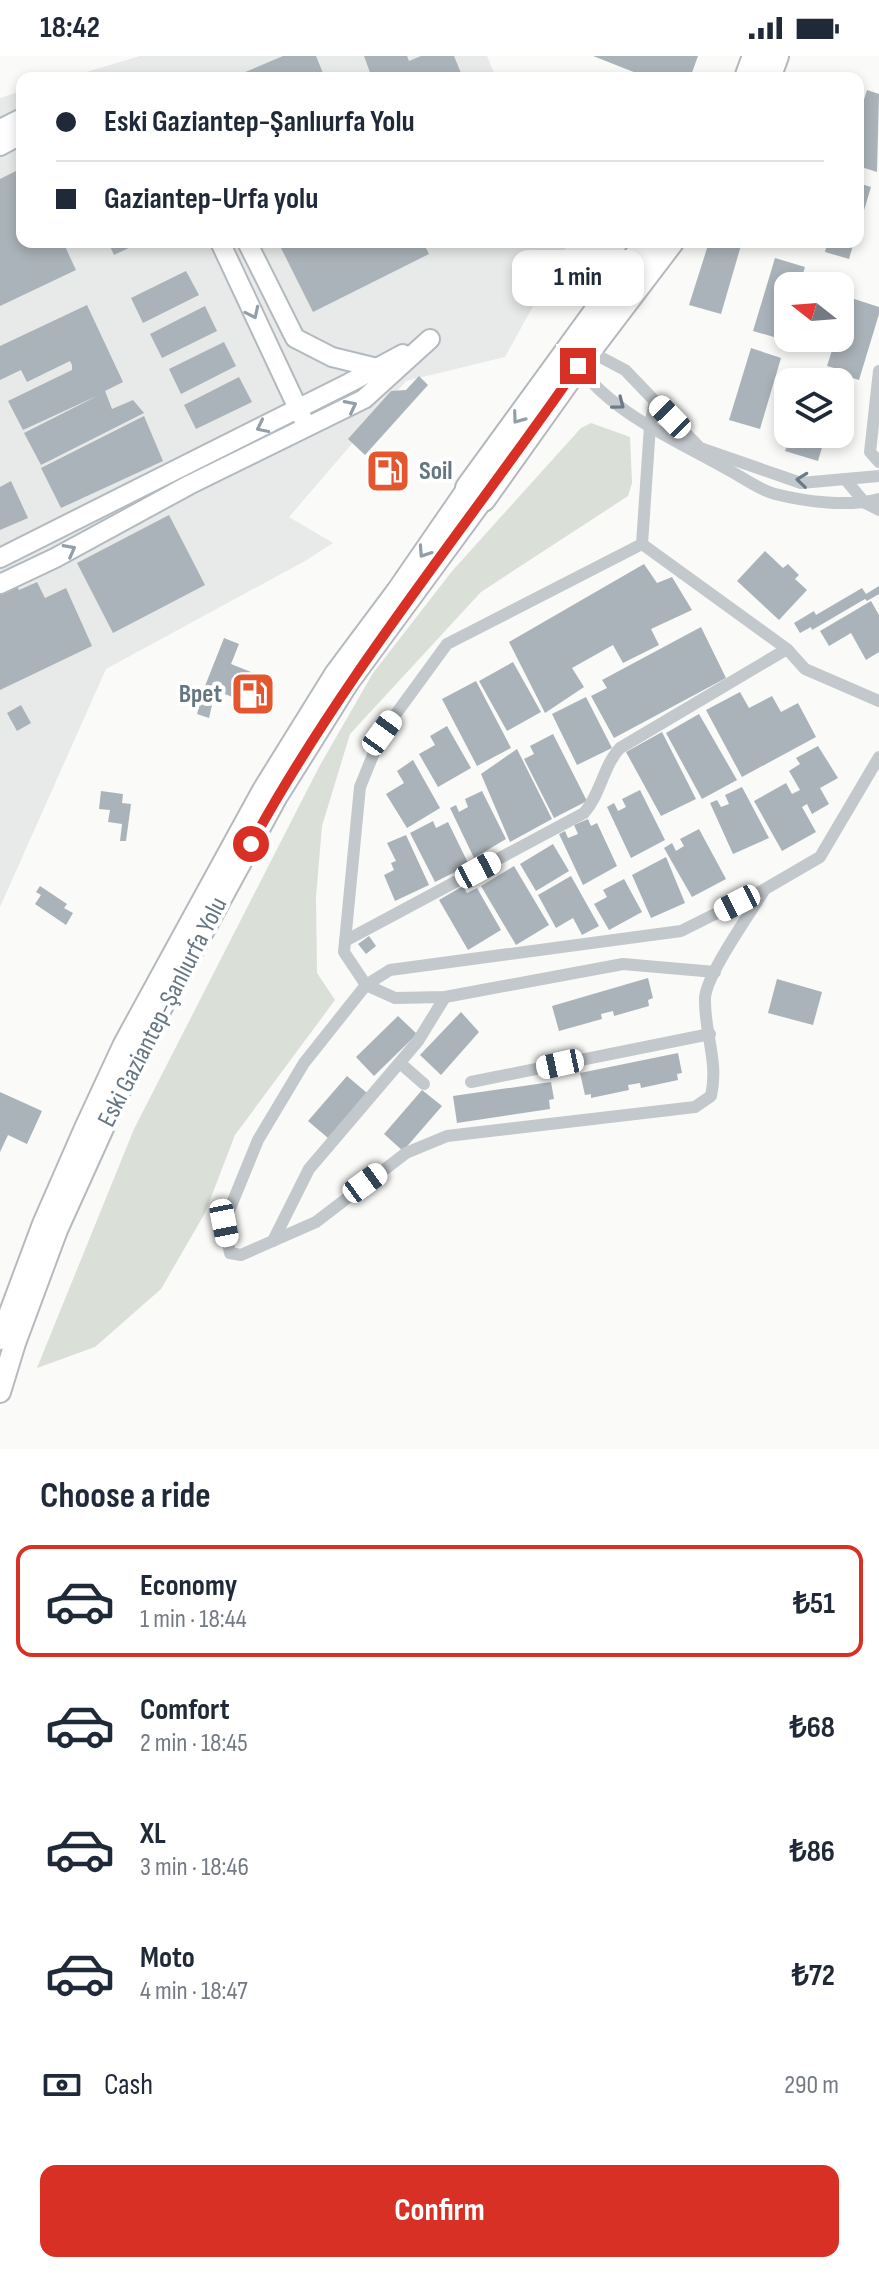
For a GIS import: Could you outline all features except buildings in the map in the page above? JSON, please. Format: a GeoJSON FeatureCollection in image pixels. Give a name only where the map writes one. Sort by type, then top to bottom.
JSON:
{"type":"FeatureCollection","features":[{"type":"Feature","properties":{"kind":"highway"},"geometry":{"type":"LineString","coordinates":[[579,354],[643,248]]}},
{"type":"Feature","properties":{"kind":"highway"},"geometry":{"type":"LineString","coordinates":[[476,493],[579,354],[666,248]]}},
{"type":"Feature","properties":{"kind":"main road","name":"Eski Gaziantep-Şanlıurfa Yolu"},"geometry":{"type":"LineString","coordinates":[[0,1339],[43,1224],[124,1044],[263,790],[335,674],[476,493]]}},
{"type":"Feature","properties":{"kind":"main road","name":"Eski Gaziantep-Şanlıurfa Yolu"},"geometry":{"type":"LineString","coordinates":[[0,1392],[57,1230],[138,1051],[276,798],[348,683],[476,493]]}},
{"type":"Feature","properties":{"kind":"street"},"geometry":{"type":"LineString","coordinates":[[223,248],[296,410],[309,427]]}},
{"type":"Feature","properties":{"kind":"street"},"geometry":{"type":"LineString","coordinates":[[250,248],[295,338],[332,357],[377,368]]}},
{"type":"Feature","properties":{"kind":"street"},"geometry":{"type":"LineString","coordinates":[[0,558],[296,410],[430,339],[364,399],[189,485],[55,558],[0,584]]}},
{"type":"Feature","properties":{"kind":"street"},"geometry":{"type":"LineString","coordinates":[[579,354],[625,370],[700,448],[801,483],[879,476]]}},
{"type":"Feature","properties":{"kind":"street"},"geometry":{"type":"LineString","coordinates":[[579,354],[611,398],[650,426],[772,494],[865,503],[879,499]]}},
{"type":"Feature","properties":{"kind":"street"},"geometry":{"type":"LineString","coordinates":[[879,371],[870,452],[879,462]]}},
{"type":"Feature","properties":{"kind":"street"},"geometry":{"type":"LineString","coordinates":[[642,544],[650,426],[655,401]]}},
{"type":"Feature","properties":{"kind":"street"},"geometry":{"type":"LineString","coordinates":[[845,479],[865,503],[879,510]]}},
{"type":"Feature","properties":{"kind":"street"},"geometry":{"type":"LineString","coordinates":[[642,544],[787,649],[805,669],[879,701]]}},
{"type":"Feature","properties":{"kind":"street"},"geometry":{"type":"LineString","coordinates":[[642,544],[447,644],[382,733],[360,787],[344,952],[366,985],[395,998],[445,997],[623,964],[715,972]]}},
{"type":"Feature","properties":{"kind":"street"},"geometry":{"type":"LineString","coordinates":[[345,941],[584,813],[593,803],[613,755],[620,748],[787,649]]}},
{"type":"Feature","properties":{"kind":"street"},"geometry":{"type":"LineString","coordinates":[[765,889],[715,972],[705,996],[716,1076],[711,1096],[695,1107],[447,1136],[406,1153],[316,1222],[241,1255],[230,1253],[224,1223],[258,1140],[304,1063],[366,985],[390,970],[681,931],[765,889],[820,857],[879,757]]}},
{"type":"Feature","properties":{"kind":"street"},"geometry":{"type":"LineString","coordinates":[[273,1241],[309,1169],[418,1041],[445,997]]}},
{"type":"Feature","properties":{"kind":"street"},"geometry":{"type":"LineString","coordinates":[[471,1082],[710,1034]]}},
{"type":"Feature","properties":{"kind":"street"},"geometry":{"type":"LineString","coordinates":[[400,1063],[424,1084]]}},
{"type":"Feature","properties":{"kind":"shaded area"},"geometry":{"type":"Polygon","coordinates":[[[140,56],[487,56],[494,72],[86,72],[140,56]]]}},
{"type":"Feature","properties":{"kind":"shaded area"},"geometry":{"type":"Polygon","coordinates":[[[16,93],[16,248],[565,248],[505,357],[406,381],[289,517],[333,543],[106,669],[0,907],[0,98],[16,93]]]}},
{"type":"Feature","properties":{"kind":"shaded area"},"geometry":{"type":"Polygon","coordinates":[[[591,423],[630,437],[632,483],[628,496],[481,592],[350,734],[322,826],[316,897],[317,973],[335,1000],[235,1135],[205,1213],[161,1289],[95,1347],[37,1368],[134,1129],[319,767],[373,673],[453,570],[581,428],[591,423]]]}},
{"type":"Feature","properties":{"kind":"place","name":"Soil"},"geometry":{"type":"Point","coordinates":[388,471]}},
{"type":"Feature","properties":{"kind":"place","name":"Bpet"},"geometry":{"type":"Point","coordinates":[253,694]}},
{"type":"Feature","properties":{"kind":"route"},"geometry":{"type":"LineString","coordinates":[[251,844],[348,683],[578,366]]}}]}
